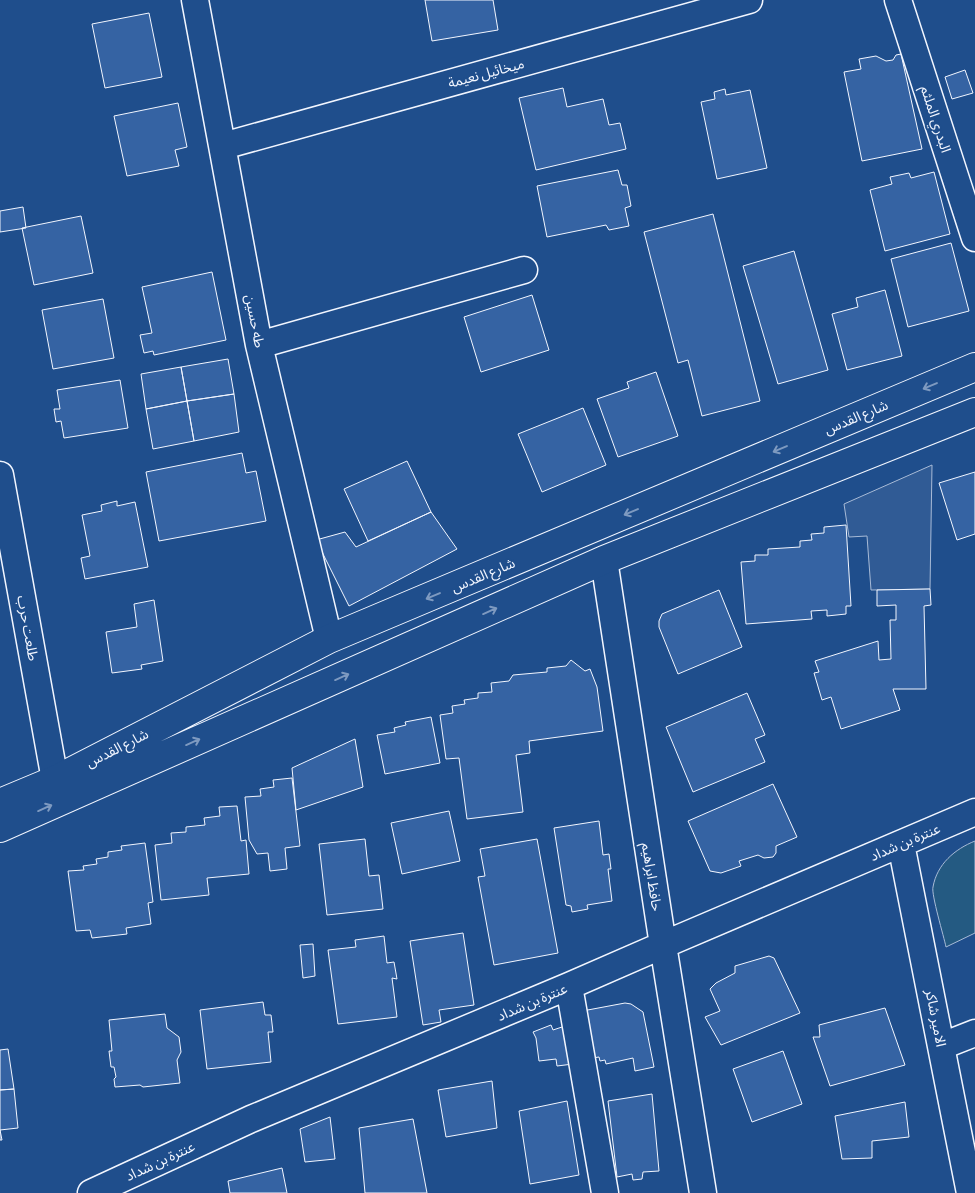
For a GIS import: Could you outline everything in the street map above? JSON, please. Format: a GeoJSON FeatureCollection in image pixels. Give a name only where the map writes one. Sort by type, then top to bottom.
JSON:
{"type":"FeatureCollection","features":[{"type":"Feature","properties":{"kind":"main road","name":"شارع القدس"},"geometry":{"type":"LineString","coordinates":[[0,803],[55,780],[329,639],[975,367]]}},
{"type":"Feature","properties":{"kind":"main road"},"geometry":{"type":"LineString","coordinates":[[0,828],[604,560],[975,412]]}},
{"type":"Feature","properties":{"kind":"street","name":"طه حسين"},"geometry":{"type":"LineString","coordinates":[[195,0],[259,345],[329,639]]}},
{"type":"Feature","properties":{"kind":"street","name":"ميخائيل نعيمة"},"geometry":{"type":"LineString","coordinates":[[222,146],[749,0]]}},
{"type":"Feature","properties":{"kind":"street","name":"البدري الملثم"},"geometry":{"type":"LineString","coordinates":[[898,0],[975,238]]}},
{"type":"Feature","properties":{"kind":"street"},"geometry":{"type":"LineString","coordinates":[[259,345],[524,270]]}},
{"type":"Feature","properties":{"kind":"street","name":"طلعت حرب"},"geometry":{"type":"LineString","coordinates":[[0,475],[55,780]]}},
{"type":"Feature","properties":{"kind":"street","name":"حافظ ابراهيم"},"geometry":{"type":"LineString","coordinates":[[604,560],[703,1193]]}},
{"type":"Feature","properties":{"kind":"street","name":"عنترة بن شداد"},"geometry":{"type":"LineString","coordinates":[[90,1193],[251,1119],[569,986],[663,944],[975,812]]}},
{"type":"Feature","properties":{"kind":"street","name":"الامير شاكر"},"geometry":{"type":"LineString","coordinates":[[901,844],[970,1193]]}},
{"type":"Feature","properties":{"kind":"street"},"geometry":{"type":"LineString","coordinates":[[569,986],[605,1193]]}},
{"type":"Feature","properties":{"kind":"street"},"geometry":{"type":"LineString","coordinates":[[942,1046],[975,1033]]}},
{"type":"Feature","properties":{"kind":"shaded area"},"geometry":{"type":"Polygon","coordinates":[[[932,465],[930,589],[871,590],[867,536],[849,537],[844,504],[932,465]]]}},
{"type":"Feature","properties":{"kind":"shaded area"},"geometry":{"type":"Polygon","coordinates":[[[975,841],[975,933],[946,947],[934,898],[933,887],[935,879],[938,871],[948,858],[961,848],[975,841]]]}},
{"type":"Feature","properties":{"kind":"building"},"geometry":{"type":"Polygon","coordinates":[[[425,0],[493,0],[498,30],[432,41],[425,0]]]}},
{"type":"Feature","properties":{"kind":"building"},"geometry":{"type":"Polygon","coordinates":[[[149,13],[162,77],[105,88],[92,24],[149,13]]]}},
{"type":"Feature","properties":{"kind":"building"},"geometry":{"type":"Polygon","coordinates":[[[901,54],[922,149],[862,161],[844,72],[861,69],[859,59],[876,56],[886,61],[893,60],[896,55],[901,54]]]}},
{"type":"Feature","properties":{"kind":"building"},"geometry":{"type":"Polygon","coordinates":[[[965,70],[973,93],[952,99],[945,77],[965,70]]]}},
{"type":"Feature","properties":{"kind":"building"},"geometry":{"type":"Polygon","coordinates":[[[563,88],[567,107],[603,99],[609,125],[620,123],[626,149],[536,170],[519,98],[563,88]]]}},
{"type":"Feature","properties":{"kind":"building"},"geometry":{"type":"Polygon","coordinates":[[[725,89],[726,95],[750,90],[767,168],[717,179],[701,102],[715,99],[714,92],[725,89]]]}},
{"type":"Feature","properties":{"kind":"building"},"geometry":{"type":"Polygon","coordinates":[[[178,103],[187,147],[175,150],[179,166],[127,176],[114,116],[178,103]]]}},
{"type":"Feature","properties":{"kind":"building"},"geometry":{"type":"Polygon","coordinates":[[[618,170],[622,185],[627,185],[631,206],[625,208],[629,226],[609,230],[606,225],[547,237],[537,186],[618,170]]]}},
{"type":"Feature","properties":{"kind":"building"},"geometry":{"type":"Polygon","coordinates":[[[934,172],[950,234],[885,251],[870,190],[892,184],[890,177],[909,173],[911,178],[934,172]]]}},
{"type":"Feature","properties":{"kind":"building"},"geometry":{"type":"Polygon","coordinates":[[[23,207],[26,228],[0,232],[0,211],[23,207]]]}},
{"type":"Feature","properties":{"kind":"building"},"geometry":{"type":"Polygon","coordinates":[[[713,214],[760,401],[702,416],[688,360],[678,363],[644,232],[713,214]]]}},
{"type":"Feature","properties":{"kind":"building"},"geometry":{"type":"Polygon","coordinates":[[[81,216],[93,273],[34,285],[22,228],[81,216]]]}},
{"type":"Feature","properties":{"kind":"building"},"geometry":{"type":"Polygon","coordinates":[[[951,243],[969,311],[908,327],[891,259],[951,243]]]}},
{"type":"Feature","properties":{"kind":"building"},"geometry":{"type":"Polygon","coordinates":[[[794,251],[828,370],[778,384],[743,266],[794,251]]]}},
{"type":"Feature","properties":{"kind":"building"},"geometry":{"type":"Polygon","coordinates":[[[212,272],[226,340],[154,355],[153,351],[144,353],[140,335],[152,333],[142,287],[212,272]]]}},
{"type":"Feature","properties":{"kind":"building"},"geometry":{"type":"Polygon","coordinates":[[[885,290],[902,356],[847,370],[832,314],[858,307],[856,298],[885,290]]]}},
{"type":"Feature","properties":{"kind":"building"},"geometry":{"type":"Polygon","coordinates":[[[532,295],[549,350],[481,372],[464,317],[532,295]]]}},
{"type":"Feature","properties":{"kind":"building"},"geometry":{"type":"Polygon","coordinates":[[[103,299],[114,358],[53,369],[42,310],[103,299]]]}},
{"type":"Feature","properties":{"kind":"building"},"geometry":{"type":"Polygon","coordinates":[[[228,359],[234,394],[187,401],[181,367],[228,359]]]}},
{"type":"Feature","properties":{"kind":"building"},"geometry":{"type":"Polygon","coordinates":[[[181,367],[187,401],[146,409],[141,374],[181,367]]]}},
{"type":"Feature","properties":{"kind":"building"},"geometry":{"type":"Polygon","coordinates":[[[656,372],[678,436],[618,457],[597,399],[629,388],[627,382],[656,372]]]}},
{"type":"Feature","properties":{"kind":"building"},"geometry":{"type":"Polygon","coordinates":[[[120,380],[128,428],[64,438],[61,421],[56,422],[54,409],[60,409],[57,390],[120,380]]]}},
{"type":"Feature","properties":{"kind":"building"},"geometry":{"type":"Polygon","coordinates":[[[234,394],[239,432],[194,441],[187,401],[234,394]]]}},
{"type":"Feature","properties":{"kind":"building"},"geometry":{"type":"Polygon","coordinates":[[[187,401],[194,441],[153,449],[146,409],[187,401]]]}},
{"type":"Feature","properties":{"kind":"building"},"geometry":{"type":"Polygon","coordinates":[[[583,408],[606,465],[542,492],[518,434],[583,408]]]}},
{"type":"Feature","properties":{"kind":"building"},"geometry":{"type":"Polygon","coordinates":[[[242,453],[246,473],[256,471],[266,521],[159,541],[146,472],[242,453]]]}},
{"type":"Feature","properties":{"kind":"building"},"geometry":{"type":"Polygon","coordinates":[[[407,461],[431,512],[368,541],[344,489],[407,461]]]}},
{"type":"Feature","properties":{"kind":"building"},"geometry":{"type":"Polygon","coordinates":[[[975,472],[975,534],[957,540],[939,483],[975,472]]]}},
{"type":"Feature","properties":{"kind":"building"},"geometry":{"type":"Polygon","coordinates":[[[117,501],[117,506],[135,502],[148,567],[85,579],[81,558],[90,556],[82,515],[102,511],[101,505],[117,501]]]}},
{"type":"Feature","properties":{"kind":"building"},"geometry":{"type":"Polygon","coordinates":[[[431,512],[457,549],[349,606],[316,540],[345,532],[356,547],[431,512]]]}},
{"type":"Feature","properties":{"kind":"building"},"geometry":{"type":"Polygon","coordinates":[[[846,525],[851,606],[846,606],[846,614],[827,616],[827,610],[811,611],[812,619],[746,624],[741,562],[755,561],[755,555],[768,555],[768,549],[800,547],[800,541],[812,540],[811,534],[824,533],[824,527],[846,525]]]}},
{"type":"Feature","properties":{"kind":"building"},"geometry":{"type":"Polygon","coordinates":[[[930,589],[931,605],[924,606],[926,689],[893,689],[900,710],[841,729],[831,697],[822,700],[814,673],[819,672],[815,661],[878,641],[879,660],[891,659],[890,620],[896,620],[896,605],[877,606],[877,590],[930,589]]]}},
{"type":"Feature","properties":{"kind":"building"},"geometry":{"type":"Polygon","coordinates":[[[719,590],[742,647],[678,674],[659,627],[662,614],[719,590]]]}},
{"type":"Feature","properties":{"kind":"building"},"geometry":{"type":"Polygon","coordinates":[[[154,600],[163,661],[141,665],[142,669],[112,673],[106,632],[137,627],[134,604],[154,600]]]}},
{"type":"Feature","properties":{"kind":"building"},"geometry":{"type":"Polygon","coordinates":[[[571,660],[585,671],[590,669],[597,687],[603,731],[529,741],[530,753],[516,755],[523,812],[467,819],[459,758],[446,759],[440,715],[453,713],[452,706],[465,704],[464,700],[478,698],[478,693],[492,692],[491,683],[509,681],[513,675],[547,672],[547,668],[566,666],[571,660]]]}},
{"type":"Feature","properties":{"kind":"building"},"geometry":{"type":"Polygon","coordinates":[[[747,693],[765,735],[755,739],[765,762],[693,792],[666,727],[747,693]]]}},
{"type":"Feature","properties":{"kind":"building"},"geometry":{"type":"Polygon","coordinates":[[[431,717],[440,763],[385,774],[377,735],[395,732],[394,728],[406,725],[405,722],[431,717]]]}},
{"type":"Feature","properties":{"kind":"building"},"geometry":{"type":"Polygon","coordinates":[[[355,739],[363,787],[296,810],[292,768],[355,739]]]}},
{"type":"Feature","properties":{"kind":"building"},"geometry":{"type":"Polygon","coordinates":[[[292,778],[300,846],[285,848],[287,869],[270,871],[268,853],[257,854],[249,840],[245,797],[261,796],[260,789],[274,787],[273,780],[292,778]]]}},
{"type":"Feature","properties":{"kind":"building"},"geometry":{"type":"Polygon","coordinates":[[[773,784],[797,837],[776,846],[776,853],[773,857],[764,858],[758,855],[739,861],[741,866],[721,873],[710,871],[688,821],[773,784]]]}},
{"type":"Feature","properties":{"kind":"building"},"geometry":{"type":"Polygon","coordinates":[[[237,806],[241,841],[246,840],[249,874],[207,878],[209,895],[161,900],[155,845],[172,843],[171,833],[186,832],[186,827],[205,825],[204,818],[220,816],[219,807],[237,806]]]}},
{"type":"Feature","properties":{"kind":"building"},"geometry":{"type":"Polygon","coordinates":[[[449,811],[460,861],[402,874],[391,823],[449,811]]]}},
{"type":"Feature","properties":{"kind":"building"},"geometry":{"type":"Polygon","coordinates":[[[599,821],[603,855],[609,854],[611,869],[608,869],[612,901],[587,905],[588,909],[572,912],[571,906],[566,905],[554,828],[599,821]]]}},
{"type":"Feature","properties":{"kind":"building"},"geometry":{"type":"Polygon","coordinates":[[[365,839],[369,876],[379,875],[383,909],[327,915],[319,844],[365,839]]]}},
{"type":"Feature","properties":{"kind":"building"},"geometry":{"type":"Polygon","coordinates":[[[537,839],[558,953],[494,965],[478,877],[485,876],[480,849],[537,839]]]}},
{"type":"Feature","properties":{"kind":"building"},"geometry":{"type":"Polygon","coordinates":[[[145,843],[153,902],[148,903],[151,924],[126,928],[127,934],[92,938],[90,930],[76,931],[68,871],[84,870],[83,866],[97,864],[96,859],[108,857],[108,852],[122,850],[121,846],[145,843]]]}},
{"type":"Feature","properties":{"kind":"building"},"geometry":{"type":"Polygon","coordinates":[[[463,933],[474,1005],[439,1010],[441,1022],[423,1025],[410,941],[463,933]]]}},
{"type":"Feature","properties":{"kind":"building"},"geometry":{"type":"Polygon","coordinates":[[[384,936],[387,963],[394,962],[397,979],[392,978],[397,1017],[338,1024],[328,950],[356,947],[355,940],[384,936]]]}},
{"type":"Feature","properties":{"kind":"building"},"geometry":{"type":"Polygon","coordinates":[[[313,944],[315,976],[303,978],[300,945],[313,944]]]}},
{"type":"Feature","properties":{"kind":"building"},"geometry":{"type":"Polygon","coordinates":[[[769,956],[774,958],[800,1013],[721,1045],[705,1017],[720,1011],[710,989],[716,983],[735,973],[735,966],[769,956]]]}},
{"type":"Feature","properties":{"kind":"building"},"geometry":{"type":"Polygon","coordinates":[[[263,1002],[265,1015],[271,1015],[273,1032],[268,1032],[271,1062],[207,1069],[200,1010],[263,1002]]]}},
{"type":"Feature","properties":{"kind":"building"},"geometry":{"type":"Polygon","coordinates":[[[625,1003],[631,1004],[643,1012],[654,1067],[635,1071],[633,1058],[606,1064],[605,1060],[600,1061],[599,1057],[586,1059],[577,1012],[625,1003]]]}},
{"type":"Feature","properties":{"kind":"building"},"geometry":{"type":"Polygon","coordinates":[[[885,1008],[905,1065],[830,1086],[813,1037],[820,1037],[819,1025],[885,1008]]]}},
{"type":"Feature","properties":{"kind":"building"},"geometry":{"type":"Polygon","coordinates":[[[165,1014],[167,1028],[179,1037],[181,1052],[177,1060],[180,1083],[143,1087],[140,1085],[115,1087],[114,1079],[116,1077],[114,1067],[111,1067],[109,1051],[112,1051],[109,1020],[165,1014]]]}},
{"type":"Feature","properties":{"kind":"building"},"geometry":{"type":"Polygon","coordinates":[[[551,1025],[553,1030],[568,1025],[573,1064],[557,1066],[556,1059],[539,1061],[536,1038],[533,1032],[551,1025]]]}},
{"type":"Feature","properties":{"kind":"building"},"geometry":{"type":"Polygon","coordinates":[[[8,1049],[14,1089],[0,1090],[0,1050],[8,1049]]]}},
{"type":"Feature","properties":{"kind":"building"},"geometry":{"type":"Polygon","coordinates":[[[783,1051],[802,1104],[752,1122],[733,1069],[783,1051]]]}},
{"type":"Feature","properties":{"kind":"building"},"geometry":{"type":"Polygon","coordinates":[[[492,1081],[497,1128],[446,1137],[438,1090],[492,1081]]]}},
{"type":"Feature","properties":{"kind":"building"},"geometry":{"type":"Polygon","coordinates":[[[14,1089],[18,1128],[0,1130],[0,1090],[14,1089]]]}},
{"type":"Feature","properties":{"kind":"building"},"geometry":{"type":"Polygon","coordinates":[[[652,1094],[659,1171],[643,1172],[642,1179],[633,1180],[632,1174],[617,1177],[608,1101],[652,1094]]]}},
{"type":"Feature","properties":{"kind":"building"},"geometry":{"type":"Polygon","coordinates":[[[567,1101],[579,1175],[530,1184],[519,1111],[567,1101]]]}},
{"type":"Feature","properties":{"kind":"building"},"geometry":{"type":"Polygon","coordinates":[[[905,1102],[909,1137],[872,1141],[872,1158],[842,1159],[835,1116],[905,1102]]]}},
{"type":"Feature","properties":{"kind":"building"},"geometry":{"type":"Polygon","coordinates":[[[330,1117],[335,1159],[305,1162],[300,1129],[330,1117]]]}},
{"type":"Feature","properties":{"kind":"building"},"geometry":{"type":"Polygon","coordinates":[[[413,1119],[427,1193],[365,1193],[359,1128],[413,1119]]]}},
{"type":"Feature","properties":{"kind":"building"},"geometry":{"type":"Polygon","coordinates":[[[282,1168],[287,1193],[230,1193],[228,1181],[282,1168]]]}}]}
